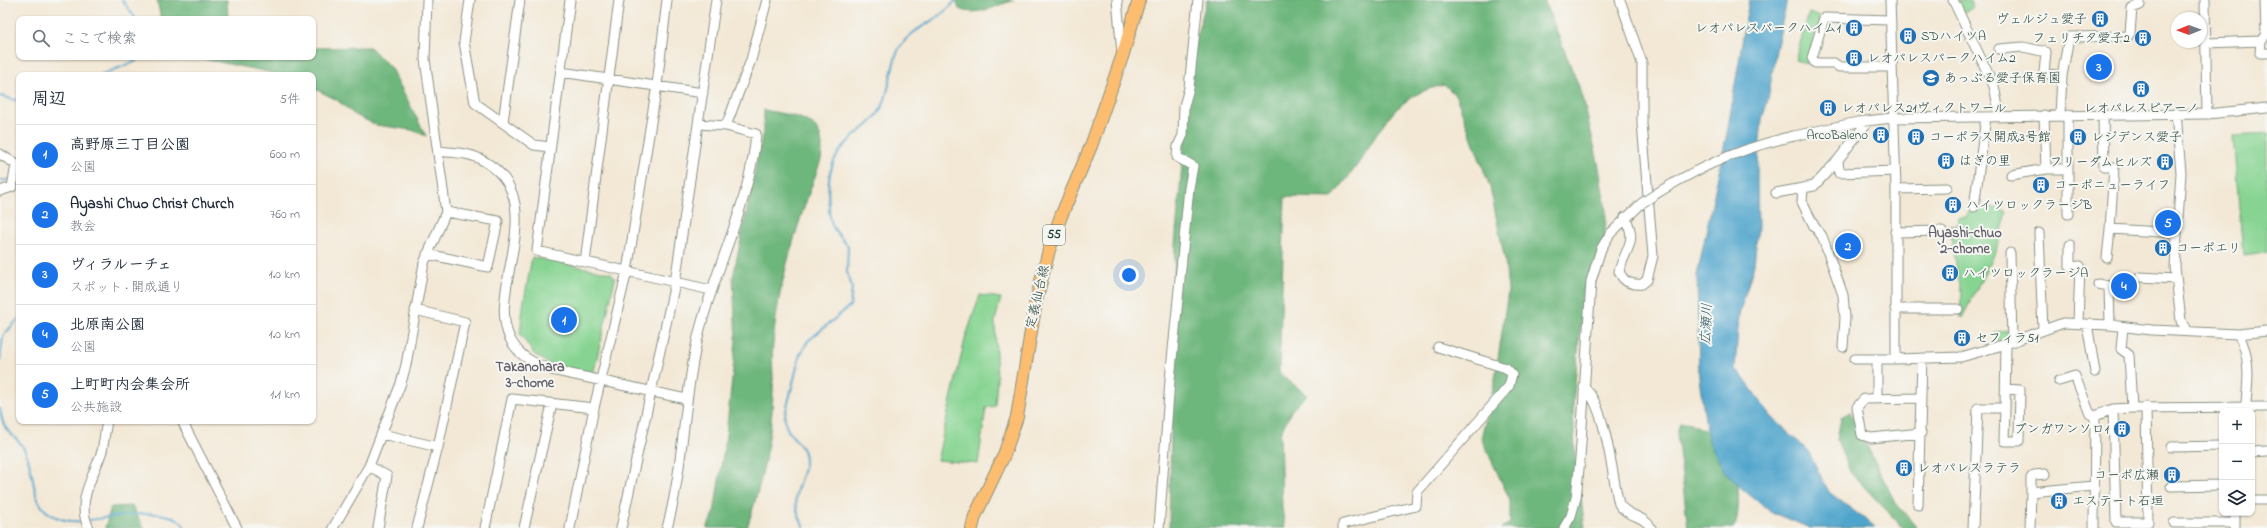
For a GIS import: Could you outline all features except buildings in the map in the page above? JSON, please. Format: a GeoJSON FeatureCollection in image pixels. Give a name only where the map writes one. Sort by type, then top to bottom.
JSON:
{"type":"FeatureCollection","features":[{"type":"Feature","properties":{"kind":"main road","name":"定義仙台線"},"geometry":{"type":"LineString","coordinates":[[972,528],[975,516],[1004,454],[1017,417],[1036,301],[1049,250],[1061,216],[1091,146],[1122,57],[1139,0]]}},
{"type":"Feature","properties":{"kind":"street"},"geometry":{"type":"LineString","coordinates":[[333,528],[369,466],[382,434],[406,365],[415,310],[427,254],[446,212],[439,151],[425,59],[427,0]]}},
{"type":"Feature","properties":{"kind":"street"},"geometry":{"type":"LineString","coordinates":[[470,0],[464,42],[475,103],[534,145],[550,147]]}},
{"type":"Feature","properties":{"kind":"street"},"geometry":{"type":"LineString","coordinates":[[502,122],[520,0]]}},
{"type":"Feature","properties":{"kind":"street"},"geometry":{"type":"LineString","coordinates":[[570,0],[537,251],[711,290]]}},
{"type":"Feature","properties":{"kind":"street"},"geometry":{"type":"LineString","coordinates":[[585,262],[610,80],[619,0]]}},
{"type":"Feature","properties":{"kind":"street"},"geometry":{"type":"LineString","coordinates":[[570,528],[594,408],[627,271],[656,85],[667,0]]}},
{"type":"Feature","properties":{"kind":"street"},"geometry":{"type":"LineString","coordinates":[[621,528],[675,283],[716,0]]}},
{"type":"Feature","properties":{"kind":"street"},"geometry":{"type":"LineString","coordinates":[[726,126],[751,60],[767,0]]}},
{"type":"Feature","properties":{"kind":"street"},"geometry":{"type":"LineString","coordinates":[[1117,0],[1122,57]]}},
{"type":"Feature","properties":{"kind":"street"},"geometry":{"type":"LineString","coordinates":[[1159,528],[1170,380],[1189,188],[1193,166],[1177,157],[1178,146],[1183,135],[1184,106],[1189,88],[1198,0]]}},
{"type":"Feature","properties":{"kind":"street"},"geometry":{"type":"LineString","coordinates":[[1620,0],[1642,63],[1642,123],[1653,256],[1647,280],[1642,284],[1628,282],[1622,277],[1619,271],[1632,241],[1632,231],[1625,217]]}},
{"type":"Feature","properties":{"kind":"street"},"geometry":{"type":"LineString","coordinates":[[1890,0],[1892,118],[1896,188],[1896,360]]}},
{"type":"Feature","properties":{"kind":"street"},"geometry":{"type":"LineString","coordinates":[[1953,0],[1994,86],[2000,117]]}},
{"type":"Feature","properties":{"kind":"street"},"geometry":{"type":"LineString","coordinates":[[2068,214],[2068,169],[2062,76],[2069,37],[2128,36],[2130,32],[2132,8],[2140,5],[2140,0]]}},
{"type":"Feature","properties":{"kind":"street"},"geometry":{"type":"LineString","coordinates":[[2205,0],[2205,12]]}},
{"type":"Feature","properties":{"kind":"street"},"geometry":{"type":"LineString","coordinates":[[2265,0],[2266,34],[2261,41],[2260,53],[2267,53]]}},
{"type":"Feature","properties":{"kind":"street"},"geometry":{"type":"LineString","coordinates":[[1890,20],[1824,18],[1812,58],[1815,63],[1834,63],[1839,67],[1891,67]]}},
{"type":"Feature","properties":{"kind":"street"},"geometry":{"type":"LineString","coordinates":[[2207,43],[2261,41]]}},
{"type":"Feature","properties":{"kind":"street"},"geometry":{"type":"LineString","coordinates":[[1999,49],[2023,47],[2046,52],[2044,73],[2062,76]]}},
{"type":"Feature","properties":{"kind":"street"},"geometry":{"type":"LineString","coordinates":[[2206,48],[2207,114]]}},
{"type":"Feature","properties":{"kind":"street"},"geometry":{"type":"LineString","coordinates":[[561,72],[703,93]]}},
{"type":"Feature","properties":{"kind":"street"},"geometry":{"type":"LineString","coordinates":[[1564,528],[1571,516],[1576,498],[1590,281],[1601,249],[1610,234],[1625,217],[1642,203],[1684,176],[1721,159],[1763,143],[1868,121],[1892,118],[2176,113],[2207,114],[2267,108]]}},
{"type":"Feature","properties":{"kind":"street"},"geometry":{"type":"LineString","coordinates":[[2176,113],[2181,173],[2176,278],[2181,321],[2186,330]]}},
{"type":"Feature","properties":{"kind":"street"},"geometry":{"type":"LineString","coordinates":[[2103,115],[2104,167],[2114,167],[2107,258]]}},
{"type":"Feature","properties":{"kind":"street"},"geometry":{"type":"LineString","coordinates":[[2044,116],[2046,169]]}},
{"type":"Feature","properties":{"kind":"street"},"geometry":{"type":"LineString","coordinates":[[1974,207],[1986,117]]}},
{"type":"Feature","properties":{"kind":"street"},"geometry":{"type":"LineString","coordinates":[[1776,193],[1814,186],[1823,180],[1868,121]]}},
{"type":"Feature","properties":{"kind":"street"},"geometry":{"type":"LineString","coordinates":[[667,528],[674,503],[690,372],[711,290],[748,184],[754,156],[756,134],[726,126],[699,124]]}},
{"type":"Feature","properties":{"kind":"street"},"geometry":{"type":"LineString","coordinates":[[439,151],[476,157],[489,164],[507,181],[516,202],[513,250],[505,310],[509,337],[516,348],[532,362],[552,370],[686,399]]}},
{"type":"Feature","properties":{"kind":"street"},"geometry":{"type":"LineString","coordinates":[[0,154],[16,168],[12,186],[0,191]]}},
{"type":"Feature","properties":{"kind":"street"},"geometry":{"type":"LineString","coordinates":[[1838,160],[1839,173],[1895,171]]}},
{"type":"Feature","properties":{"kind":"street"},"geometry":{"type":"LineString","coordinates":[[2011,175],[2046,169],[2068,169]]}},
{"type":"Feature","properties":{"kind":"street"},"geometry":{"type":"LineString","coordinates":[[1896,188],[1947,188]]}},
{"type":"Feature","properties":{"kind":"street"},"geometry":{"type":"LineString","coordinates":[[1803,189],[1802,202],[1814,226],[1822,236],[1842,295],[1845,318],[1843,347]]}},
{"type":"Feature","properties":{"kind":"street"},"geometry":{"type":"LineString","coordinates":[[427,254],[488,266],[498,221],[446,212]]}},
{"type":"Feature","properties":{"kind":"street"},"geometry":{"type":"LineString","coordinates":[[2110,229],[2177,233]]}},
{"type":"Feature","properties":{"kind":"street"},"geometry":{"type":"LineString","coordinates":[[1895,232],[1942,230]]}},
{"type":"Feature","properties":{"kind":"street"},"geometry":{"type":"LineString","coordinates":[[2039,233],[2042,330]]}},
{"type":"Feature","properties":{"kind":"street"},"geometry":{"type":"LineString","coordinates":[[2070,246],[2070,266],[2080,266],[2083,324],[2095,372]]}},
{"type":"Feature","properties":{"kind":"street"},"geometry":{"type":"LineString","coordinates":[[2006,390],[2020,390],[2019,441],[2004,441],[2006,390],[2009,343],[2010,253]]}},
{"type":"Feature","properties":{"kind":"street"},"geometry":{"type":"LineString","coordinates":[[2140,277],[2176,278]]}},
{"type":"Feature","properties":{"kind":"street"},"geometry":{"type":"LineString","coordinates":[[2098,284],[2111,284],[2110,325]]}},
{"type":"Feature","properties":{"kind":"street"},"geometry":{"type":"LineString","coordinates":[[1895,309],[1958,309]]}},
{"type":"Feature","properties":{"kind":"street"},"geometry":{"type":"LineString","coordinates":[[415,310],[465,322],[438,447],[417,528]]}},
{"type":"Feature","properties":{"kind":"street"},"geometry":{"type":"LineString","coordinates":[[1855,359],[1896,360],[1961,357],[2009,343],[2063,323],[2238,334],[2267,331]]}},
{"type":"Feature","properties":{"kind":"street"},"geometry":{"type":"LineString","coordinates":[[2124,327],[2121,350],[2129,355],[2132,408]]}},
{"type":"Feature","properties":{"kind":"street"},"geometry":{"type":"LineString","coordinates":[[2238,334],[2247,358],[2245,408]]}},
{"type":"Feature","properties":{"kind":"street"},"geometry":{"type":"LineString","coordinates":[[1343,528],[1343,524],[1416,506],[1417,492],[1509,386],[1512,380],[1512,374],[1506,368],[1438,347]]}},
{"type":"Feature","properties":{"kind":"street"},"geometry":{"type":"LineString","coordinates":[[1918,505],[1922,358]]}},
{"type":"Feature","properties":{"kind":"street"},"geometry":{"type":"LineString","coordinates":[[1877,359],[1877,398]]}},
{"type":"Feature","properties":{"kind":"street"},"geometry":{"type":"LineString","coordinates":[[2059,381],[2075,376],[2090,414],[2095,416],[2113,409],[2146,407],[2219,408]]}},
{"type":"Feature","properties":{"kind":"street"},"geometry":{"type":"LineString","coordinates":[[1584,388],[1590,393],[1597,408],[1608,449],[1619,504],[1623,510],[1646,520],[1651,528]]}},
{"type":"Feature","properties":{"kind":"street"},"geometry":{"type":"LineString","coordinates":[[1921,398],[1864,399],[1857,407],[1862,436],[1871,438],[1921,433]]}},
{"type":"Feature","properties":{"kind":"street"},"geometry":{"type":"LineString","coordinates":[[485,528],[512,399],[594,408]]}},
{"type":"Feature","properties":{"kind":"street"},"geometry":{"type":"LineString","coordinates":[[524,528],[552,404]]}},
{"type":"Feature","properties":{"kind":"street"},"geometry":{"type":"LineString","coordinates":[[2113,409],[2116,522],[2132,525],[2148,522],[2146,407]]}},
{"type":"Feature","properties":{"kind":"street"},"geometry":{"type":"LineString","coordinates":[[2255,408],[2267,407]]}},
{"type":"Feature","properties":{"kind":"street"},"geometry":{"type":"LineString","coordinates":[[1973,528],[1978,408],[2005,411],[2020,416]]}},
{"type":"Feature","properties":{"kind":"street"},"geometry":{"type":"LineString","coordinates":[[2094,528],[2095,416]]}},
{"type":"Feature","properties":{"kind":"street"},"geometry":{"type":"LineString","coordinates":[[87,523],[84,508],[86,490],[102,450],[106,424]]}},
{"type":"Feature","properties":{"kind":"street"},"geometry":{"type":"LineString","coordinates":[[184,424],[237,528]]}},
{"type":"Feature","properties":{"kind":"street"},"geometry":{"type":"LineString","coordinates":[[382,434],[438,447]]}},
{"type":"Feature","properties":{"kind":"street"},"geometry":{"type":"LineString","coordinates":[[2171,447],[2219,446]]}},
{"type":"Feature","properties":{"kind":"street"},"geometry":{"type":"LineString","coordinates":[[2255,452],[2267,451]]}},
{"type":"Feature","properties":{"kind":"street"},"geometry":{"type":"LineString","coordinates":[[369,466],[387,476],[378,528]]}},
{"type":"Feature","properties":{"kind":"street"},"geometry":{"type":"LineString","coordinates":[[2030,528],[2031,478],[2034,475],[2046,474]]}},
{"type":"Feature","properties":{"kind":"street"},"geometry":{"type":"LineString","coordinates":[[2171,486],[2219,485]]}},
{"type":"Feature","properties":{"kind":"street"},"geometry":{"type":"LineString","coordinates":[[2031,492],[2094,486]]}},
{"type":"Feature","properties":{"kind":"street"},"geometry":{"type":"LineString","coordinates":[[2255,500],[2267,500]]}},
{"type":"Feature","properties":{"kind":"street"},"geometry":{"type":"LineString","coordinates":[[2174,523],[2235,526]]}},
{"type":"Feature","properties":{"kind":"green space"},"geometry":{"type":"Polygon","coordinates":[[[157,0],[227,0],[228,16],[160,16],[157,0]]]}},
{"type":"Feature","properties":{"kind":"green space"},"geometry":{"type":"Polygon","coordinates":[[[956,0],[1014,0],[986,10],[973,12],[959,9],[956,0]]]}},
{"type":"Feature","properties":{"kind":"green space"},"geometry":{"type":"Polygon","coordinates":[[[1207,0],[1544,0],[1582,94],[1598,162],[1606,211],[1605,239],[1597,274],[1581,320],[1573,404],[1575,456],[1585,528],[1501,528],[1510,523],[1510,500],[1481,438],[1494,385],[1508,291],[1505,260],[1490,187],[1456,96],[1445,85],[1428,89],[1415,96],[1392,114],[1383,125],[1355,168],[1332,198],[1285,197],[1279,373],[1307,395],[1291,411],[1280,434],[1282,508],[1285,528],[1169,528],[1175,245],[1192,51],[1207,0]]]}},
{"type":"Feature","properties":{"kind":"green space"},"geometry":{"type":"Polygon","coordinates":[[[1958,0],[1971,0],[1974,7],[1964,12],[1958,0]]]}},
{"type":"Feature","properties":{"kind":"green space"},"geometry":{"type":"Polygon","coordinates":[[[1809,13],[1820,17],[1807,64],[1795,60],[1809,13]]]}},
{"type":"Feature","properties":{"kind":"green space"},"geometry":{"type":"Polygon","coordinates":[[[370,47],[391,68],[426,136],[412,130],[376,125],[355,115],[337,100],[316,90],[316,72],[268,72],[209,60],[316,60],[316,48],[370,47]]]}},
{"type":"Feature","properties":{"kind":"green space"},"geometry":{"type":"Polygon","coordinates":[[[764,110],[798,118],[815,127],[820,135],[822,146],[821,160],[797,228],[780,297],[772,350],[772,410],[768,444],[757,495],[747,528],[707,528],[714,513],[726,435],[736,341],[733,277],[763,132],[764,110]]]}},
{"type":"Feature","properties":{"kind":"green space"},"geometry":{"type":"Polygon","coordinates":[[[2267,134],[2267,252],[2243,255],[2233,136],[2267,134]]]}},
{"type":"Feature","properties":{"kind":"green space"},"geometry":{"type":"Polygon","coordinates":[[[1978,207],[1992,207],[2007,212],[1996,251],[1962,318],[1960,316],[1961,292],[1951,236],[1944,234],[1944,226],[1957,224],[1959,217],[1966,217],[1969,211],[1978,207]]]}},
{"type":"Feature","properties":{"kind":"green space"},"geometry":{"type":"Polygon","coordinates":[[[532,257],[611,273],[615,279],[594,371],[590,373],[549,364],[534,354],[520,334],[523,306],[532,257]]]}},
{"type":"Feature","properties":{"kind":"green space"},"geometry":{"type":"Polygon","coordinates":[[[2116,280],[2134,284],[2133,291],[2115,287],[2116,280]]]}},
{"type":"Feature","properties":{"kind":"green space"},"geometry":{"type":"Polygon","coordinates":[[[980,295],[1001,298],[995,321],[997,381],[995,406],[986,408],[978,464],[937,460],[965,339],[980,295]]]}},
{"type":"Feature","properties":{"kind":"green space"},"geometry":{"type":"Polygon","coordinates":[[[2009,330],[2009,336],[2000,342],[1997,340],[1995,332],[2009,330]]]}},
{"type":"Feature","properties":{"kind":"green space"},"geometry":{"type":"Polygon","coordinates":[[[1850,412],[1895,502],[1917,528],[1903,528],[1850,472],[1837,440],[1841,417],[1850,412]]]}},
{"type":"Feature","properties":{"kind":"green space"},"geometry":{"type":"Polygon","coordinates":[[[1680,423],[1695,425],[1708,433],[1726,452],[1732,463],[1736,476],[1739,502],[1735,528],[1688,528],[1677,434],[1680,423]]]}},
{"type":"Feature","properties":{"kind":"green space"},"geometry":{"type":"Polygon","coordinates":[[[132,506],[144,528],[105,528],[111,507],[132,506]]]}},
{"type":"Feature","properties":{"kind":"water","name":"広瀬川"},"geometry":{"type":"Polygon","coordinates":[[[1749,0],[1787,0],[1775,55],[1768,100],[1762,119],[1757,175],[1758,227],[1754,265],[1739,315],[1735,370],[1740,373],[1770,415],[1808,451],[1829,492],[1874,526],[1874,528],[1810,528],[1771,512],[1742,489],[1724,471],[1708,440],[1699,378],[1697,275],[1727,133],[1749,0]]]}},
{"type":"Feature","properties":{"kind":"waterway"},"geometry":{"type":"LineString","coordinates":[[122,0],[134,16]]}},
{"type":"Feature","properties":{"kind":"waterway"},"geometry":{"type":"LineString","coordinates":[[804,528],[796,504],[797,490],[805,464],[804,453],[802,448],[789,432],[785,422],[785,415],[800,355],[808,341],[850,306],[852,287],[847,272],[848,246],[838,235],[832,225],[830,217],[828,190],[832,167],[844,146],[874,119],[882,107],[893,65],[898,50],[902,44],[914,32],[943,13],[956,0]]}},
{"type":"Feature","properties":{"kind":"waterway"},"geometry":{"type":"LineString","coordinates":[[108,72],[137,60]]}},
{"type":"Feature","properties":{"kind":"waterway"},"geometry":{"type":"LineString","coordinates":[[0,96],[16,100]]}},
{"type":"Feature","properties":{"kind":"waterway"},"geometry":{"type":"LineString","coordinates":[[0,180],[10,180]]}},
{"type":"Feature","properties":{"kind":"waterway"},"geometry":{"type":"LineString","coordinates":[[0,360],[3,336],[16,321]]}},
{"type":"Feature","properties":{"kind":"waterway"},"geometry":{"type":"LineString","coordinates":[[0,408],[4,424],[10,433],[18,440],[29,460],[34,488],[41,505],[47,512],[56,517],[69,521],[83,521]]}},
{"type":"Feature","properties":{"kind":"waterway"},"geometry":{"type":"LineString","coordinates":[[89,520],[126,515],[156,514],[169,516],[179,520],[185,528]]}},
{"type":"Feature","properties":{"kind":"place","name":"ヴェルジュ愛子"},"geometry":{"type":"Point","coordinates":[2100,19]}},
{"type":"Feature","properties":{"kind":"place","name":"レオパレスパークハイム1"},"geometry":{"type":"Point","coordinates":[1854,28]}},
{"type":"Feature","properties":{"kind":"place","name":"SDハイツA"},"geometry":{"type":"Point","coordinates":[1908,36]}},
{"type":"Feature","properties":{"kind":"place","name":"フェリチタ愛子2"},"geometry":{"type":"Point","coordinates":[2143,38]}},
{"type":"Feature","properties":{"kind":"place","name":"レオパレスパークハイム2"},"geometry":{"type":"Point","coordinates":[1854,58]}},
{"type":"Feature","properties":{"kind":"place","name":"ヴィラルーチェ"},"geometry":{"type":"Point","coordinates":[2099,67]}},
{"type":"Feature","properties":{"kind":"place","name":"あっぷる愛子保育園"},"geometry":{"type":"Point","coordinates":[1931,78]}},
{"type":"Feature","properties":{"kind":"place","name":"レオパレスピアーノ"},"geometry":{"type":"Point","coordinates":[2141,89]}},
{"type":"Feature","properties":{"kind":"place","name":"レオパレス21ヴィクトワール"},"geometry":{"type":"Point","coordinates":[1828,108]}},
{"type":"Feature","properties":{"kind":"place","name":"ArcoBaleno"},"geometry":{"type":"Point","coordinates":[1881,135]}},
{"type":"Feature","properties":{"kind":"place","name":"コーポラス開成3号館"},"geometry":{"type":"Point","coordinates":[1916,137]}},
{"type":"Feature","properties":{"kind":"place","name":"レジデンス愛子"},"geometry":{"type":"Point","coordinates":[2078,137]}},
{"type":"Feature","properties":{"kind":"place","name":"はぎの里"},"geometry":{"type":"Point","coordinates":[1946,161]}},
{"type":"Feature","properties":{"kind":"place","name":"フリーダムヒルズ"},"geometry":{"type":"Point","coordinates":[2165,162]}},
{"type":"Feature","properties":{"kind":"place","name":"コーポニューライフ"},"geometry":{"type":"Point","coordinates":[2041,185]}},
{"type":"Feature","properties":{"kind":"place","name":"ハイツロックラージB"},"geometry":{"type":"Point","coordinates":[1953,205]}},
{"type":"Feature","properties":{"kind":"place","name":"上町町内会集会所"},"geometry":{"type":"Point","coordinates":[2168,223]}},
{"type":"Feature","properties":{"kind":"place","name":"Ayashi Chuo Christ Church"},"geometry":{"type":"Point","coordinates":[1848,246]}},
{"type":"Feature","properties":{"kind":"place","name":"コーポエリ"},"geometry":{"type":"Point","coordinates":[2163,248]}},
{"type":"Feature","properties":{"kind":"place","name":"ハイツロックラージA"},"geometry":{"type":"Point","coordinates":[1950,273]}},
{"type":"Feature","properties":{"kind":"place","name":"北原南公園"},"geometry":{"type":"Point","coordinates":[2124,286]}},
{"type":"Feature","properties":{"kind":"place","name":"高野原三丁目公園"},"geometry":{"type":"Point","coordinates":[564,320]}},
{"type":"Feature","properties":{"kind":"place","name":"セフィラ51"},"geometry":{"type":"Point","coordinates":[1962,338]}},
{"type":"Feature","properties":{"kind":"place","name":"ブンガワンソロ1"},"geometry":{"type":"Point","coordinates":[2122,429]}},
{"type":"Feature","properties":{"kind":"place","name":"レオパレスラテラ"},"geometry":{"type":"Point","coordinates":[1904,468]}},
{"type":"Feature","properties":{"kind":"place","name":"コーポ広瀬"},"geometry":{"type":"Point","coordinates":[2172,475]}},
{"type":"Feature","properties":{"kind":"place","name":"エステート石垣"},"geometry":{"type":"Point","coordinates":[2059,501]}},
{"type":"Feature","properties":{"kind":"district","name":"Ayashi-chuo 2-chome"},"geometry":{"type":"Point","coordinates":[1965,242]}},
{"type":"Feature","properties":{"kind":"district","name":"Takanohara 3-chome"},"geometry":{"type":"Point","coordinates":[530,376]}}]}
